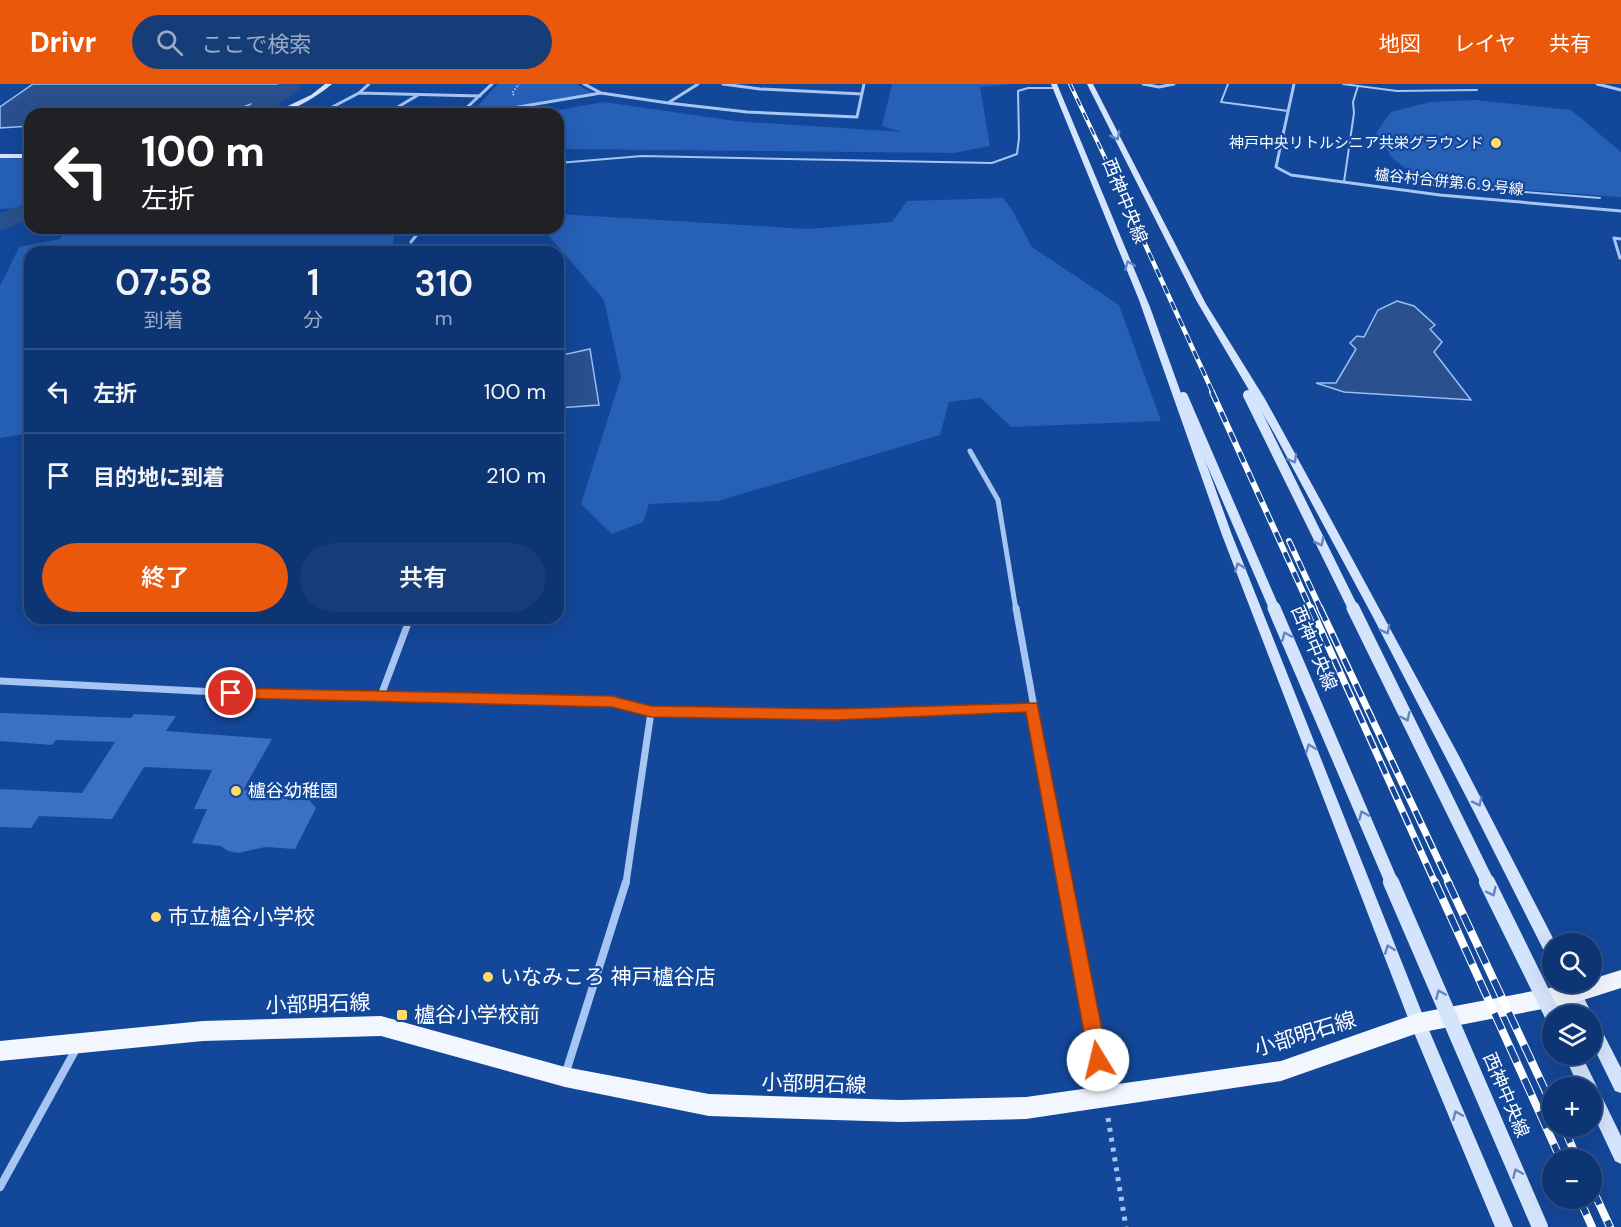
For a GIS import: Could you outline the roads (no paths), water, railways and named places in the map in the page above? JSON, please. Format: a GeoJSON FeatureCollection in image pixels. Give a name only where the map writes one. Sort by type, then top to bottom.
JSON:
{"type":"FeatureCollection","features":[{"type":"Feature","properties":{"kind":"main road","name":"小部明石線"},"geometry":{"type":"LineString","coordinates":[[1602,982],[1621,979]]}},
{"type":"Feature","properties":{"kind":"main road","name":"小部明石線"},"geometry":{"type":"LineString","coordinates":[[0,1051],[78,1046],[203,1031],[381,1026],[565,1077],[709,1105],[900,1111],[1026,1108],[1281,1071],[1418,1023],[1549,993]]}},
{"type":"Feature","properties":{"kind":"street"},"geometry":{"type":"LineString","coordinates":[[287,108],[313,96],[329,84]]}},
{"type":"Feature","properties":{"kind":"street"},"geometry":{"type":"LineString","coordinates":[[330,108],[359,93],[369,84]]}},
{"type":"Feature","properties":{"kind":"street"},"geometry":{"type":"LineString","coordinates":[[467,108],[492,84]]}},
{"type":"Feature","properties":{"kind":"street"},"geometry":{"type":"LineString","coordinates":[[584,84],[601,93]]}},
{"type":"Feature","properties":{"kind":"street"},"geometry":{"type":"LineString","coordinates":[[668,103],[698,84]]}},
{"type":"Feature","properties":{"kind":"street"},"geometry":{"type":"LineString","coordinates":[[723,84],[760,89],[862,94]]}},
{"type":"Feature","properties":{"kind":"street"},"geometry":{"type":"LineString","coordinates":[[521,108],[601,93],[747,112],[857,117],[864,84]]}},
{"type":"Feature","properties":{"kind":"street","name":"西神中央線"},"geometry":{"type":"LineString","coordinates":[[1090,84],[1248,395],[1548,1005]]}},
{"type":"Feature","properties":{"kind":"street"},"geometry":{"type":"LineString","coordinates":[[1143,84],[1158,87],[1168,87],[1174,84]]}},
{"type":"Feature","properties":{"kind":"street"},"geometry":{"type":"LineString","coordinates":[[1288,111],[1294,84]]}},
{"type":"Feature","properties":{"kind":"street"},"geometry":{"type":"LineString","coordinates":[[1597,84],[1621,90]]}},
{"type":"Feature","properties":{"kind":"street","name":"西神中央線"},"geometry":{"type":"LineString","coordinates":[[1055,86],[1183,397],[1540,1227]]}},
{"type":"Feature","properties":{"kind":"street"},"geometry":{"type":"LineString","coordinates":[[359,93],[480,96]]}},
{"type":"Feature","properties":{"kind":"street"},"geometry":{"type":"LineString","coordinates":[[396,108],[418,94]]}},
{"type":"Feature","properties":{"kind":"street","name":"櫨谷村合併第６９号線"},"geometry":{"type":"LineString","coordinates":[[1288,111],[1276,167],[1291,175],[1436,195],[1621,211]]}},
{"type":"Feature","properties":{"kind":"street"},"geometry":{"type":"LineString","coordinates":[[0,156],[24,156]]}},
{"type":"Feature","properties":{"kind":"street"},"geometry":{"type":"LineString","coordinates":[[1143,300],[1227,535],[1418,1023],[1504,1227]]}},
{"type":"Feature","properties":{"kind":"street"},"geometry":{"type":"LineString","coordinates":[[1200,300],[1227,342],[1338,540],[1468,783],[1543,933]]}},
{"type":"Feature","properties":{"kind":"street"},"geometry":{"type":"LineString","coordinates":[[970,451],[998,500],[1032,707],[1094,1030],[1104,1097]]}},
{"type":"Feature","properties":{"kind":"street"},"geometry":{"type":"LineString","coordinates":[[380,698],[408,624]]}},
{"type":"Feature","properties":{"kind":"street"},"geometry":{"type":"LineString","coordinates":[[0,681],[277,695],[612,701],[651,712],[835,714],[1032,707]]}},
{"type":"Feature","properties":{"kind":"street"},"geometry":{"type":"LineString","coordinates":[[565,1077],[627,879],[651,712]]}},
{"type":"Feature","properties":{"kind":"street"},"geometry":{"type":"LineString","coordinates":[[0,1187],[78,1046]]}},
{"type":"Feature","properties":{"kind":"street"},"geometry":{"type":"LineString","coordinates":[[1602,1048],[1621,1085]]}},
{"type":"Feature","properties":{"kind":"street"},"geometry":{"type":"LineString","coordinates":[[1602,1116],[1621,1155]]}},
{"type":"Feature","properties":{"kind":"lane"},"geometry":{"type":"LineString","coordinates":[[1228,84],[1221,102],[1288,111]]}},
{"type":"Feature","properties":{"kind":"lane"},"geometry":{"type":"LineString","coordinates":[[1343,84],[1397,91],[1478,90]]}},
{"type":"Feature","properties":{"kind":"lane"},"geometry":{"type":"LineString","coordinates":[[1432,84],[1440,91]]}},
{"type":"Feature","properties":{"kind":"lane"},"geometry":{"type":"LineString","coordinates":[[564,162],[642,156],[992,163],[1017,154],[1020,145],[1016,101],[1018,91],[1055,86]]}},
{"type":"Feature","properties":{"kind":"lane"},"geometry":{"type":"LineString","coordinates":[[1344,182],[1354,113],[1353,102],[1358,86]]}},
{"type":"Feature","properties":{"kind":"lane"},"geometry":{"type":"LineString","coordinates":[[1436,195],[1433,185],[1600,198]]}},
{"type":"Feature","properties":{"kind":"lane"},"geometry":{"type":"LineString","coordinates":[[411,242],[417,234]]}},
{"type":"Feature","properties":{"kind":"lane"},"geometry":{"type":"LineString","coordinates":[[1620,258],[1614,238],[1621,239]]}},
{"type":"Feature","properties":{"kind":"waterway"},"geometry":{"type":"LineString","coordinates":[[260,108],[291,88],[286,87]]}},
{"type":"Feature","properties":{"kind":"waterway"},"geometry":{"type":"LineString","coordinates":[[0,223],[24,213]]}},
{"type":"Feature","properties":{"kind":"railway"},"geometry":{"type":"LineString","coordinates":[[1070,84],[1135,221]]}},
{"type":"Feature","properties":{"kind":"railway"},"geometry":{"type":"LineString","coordinates":[[1134,220],[1213,393]]}},
{"type":"Feature","properties":{"kind":"railway"},"geometry":{"type":"LineString","coordinates":[[1212,392],[1311,610]]}},
{"type":"Feature","properties":{"kind":"railway"},"geometry":{"type":"LineString","coordinates":[[1289,541],[1321,610]]}},
{"type":"Feature","properties":{"kind":"railway"},"geometry":{"type":"LineString","coordinates":[[1311,608],[1435,883]]}},
{"type":"Feature","properties":{"kind":"railway"},"geometry":{"type":"LineString","coordinates":[[1320,608],[1449,883]]}},
{"type":"Feature","properties":{"kind":"railway"},"geometry":{"type":"LineString","coordinates":[[1435,882],[1556,1149]]}},
{"type":"Feature","properties":{"kind":"railway"},"geometry":{"type":"LineString","coordinates":[[1448,882],[1542,1084]]}},
{"type":"Feature","properties":{"kind":"railway"},"geometry":{"type":"LineString","coordinates":[[1568,1137],[1573,1149]]}},
{"type":"Feature","properties":{"kind":"railway"},"geometry":{"type":"LineString","coordinates":[[1584,1209],[1592,1227]]}},
{"type":"Feature","properties":{"kind":"railway"},"geometry":{"type":"LineString","coordinates":[[1602,1209],[1610,1227]]}},
{"type":"Feature","properties":{"kind":"place","name":"神戸中央リトルシニア共栄グラウンド"},"geometry":{"type":"Point","coordinates":[1496,143]}},
{"type":"Feature","properties":{"kind":"place","name":"櫨谷幼稚園"},"geometry":{"type":"Point","coordinates":[236,791]}},
{"type":"Feature","properties":{"kind":"place","name":"市立櫨谷小学校"},"geometry":{"type":"Point","coordinates":[156,917]}},
{"type":"Feature","properties":{"kind":"place","name":"いなみころ 神戸櫨谷店"},"geometry":{"type":"Point","coordinates":[488,977]}},
{"type":"Feature","properties":{"kind":"place","name":"櫨谷小学校前"},"geometry":{"type":"Point","coordinates":[402,1015]}}]}
